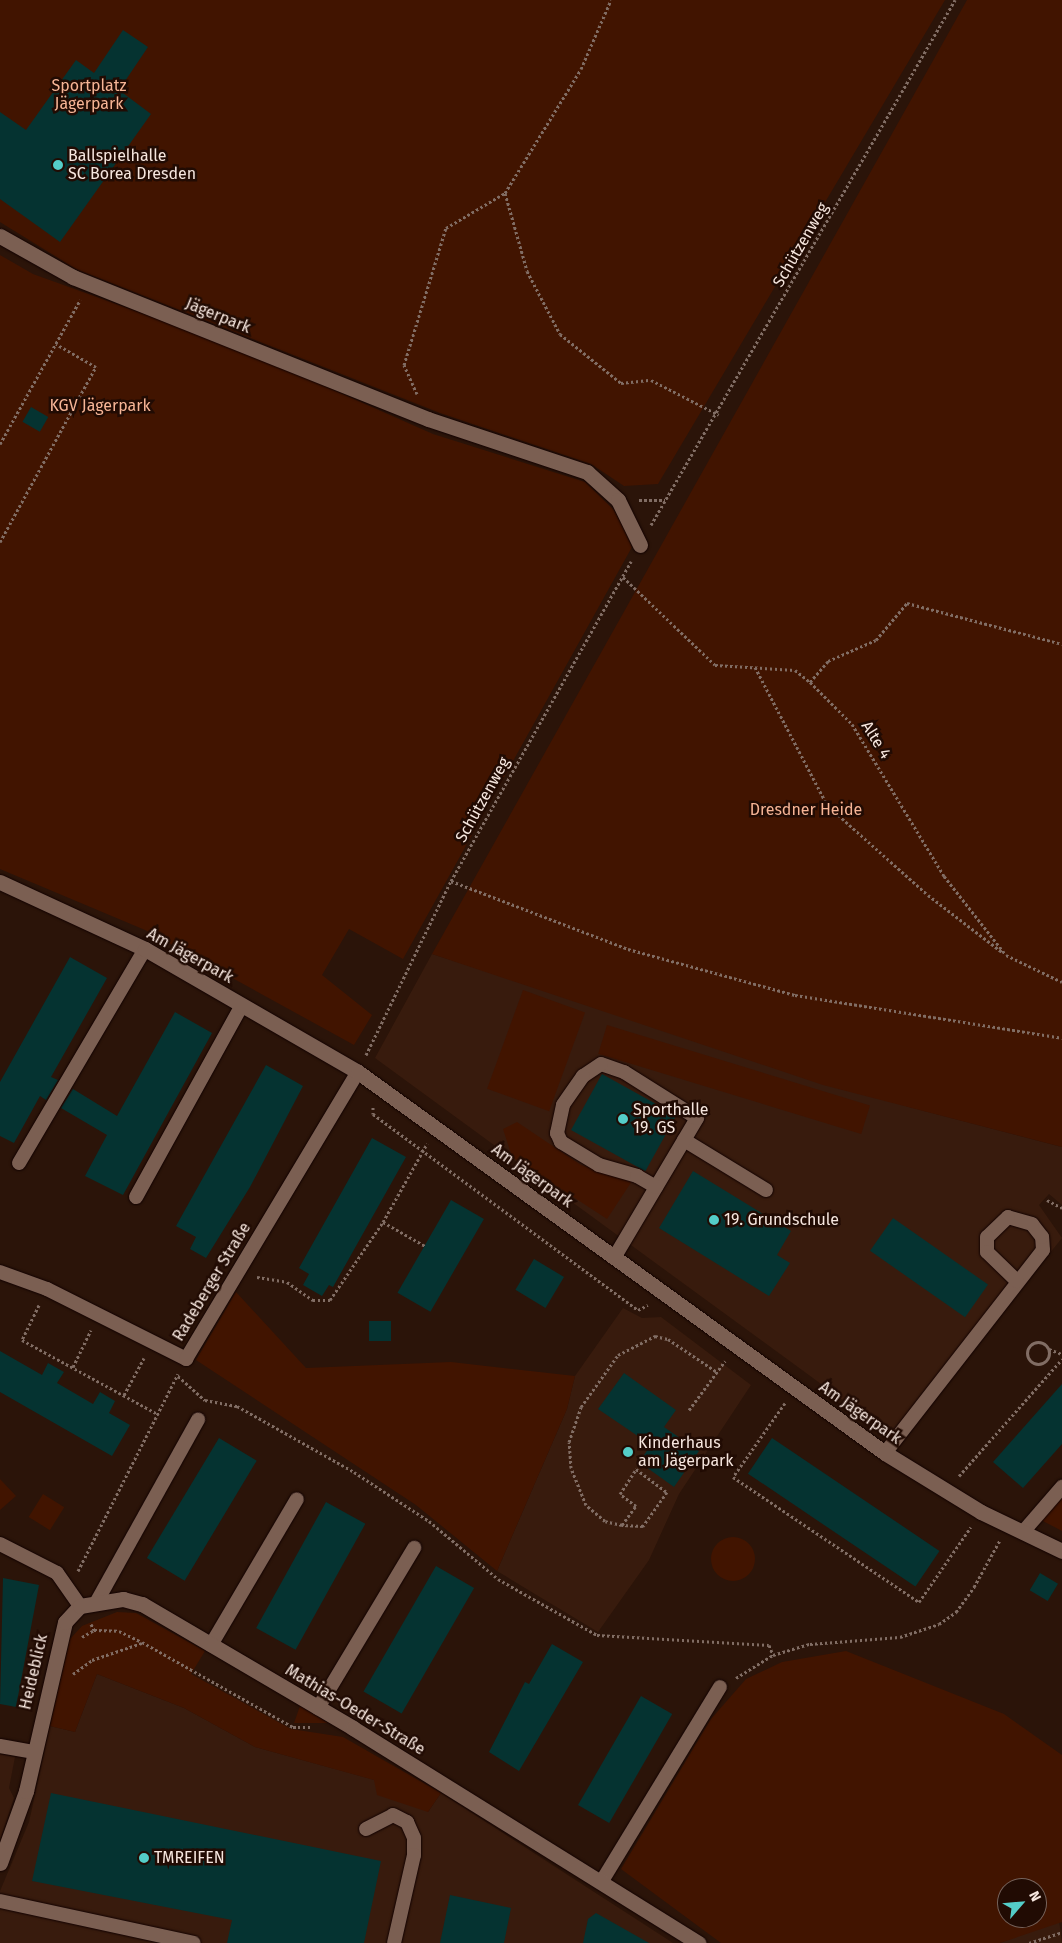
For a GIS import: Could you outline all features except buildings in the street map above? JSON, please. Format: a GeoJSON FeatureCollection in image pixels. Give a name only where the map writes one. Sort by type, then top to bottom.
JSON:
{"type":"FeatureCollection","features":[{"type":"Feature","properties":{"kind":"street","name":"Jägerpark"},"geometry":{"type":"LineString","coordinates":[[0,236],[89,284],[428,419],[587,472],[618,500]]}},
{"type":"Feature","properties":{"kind":"street"},"geometry":{"type":"LineString","coordinates":[[618,500],[640,546]]}},
{"type":"Feature","properties":{"kind":"street","name":"Am Jägerpark"},"geometry":{"type":"LineString","coordinates":[[0,882],[145,949],[242,1005],[436,1128],[885,1453],[981,1512],[1062,1551]]}},
{"type":"Feature","properties":{"kind":"street","name":"Mathias-Oeder-Straße"},"geometry":{"type":"LineString","coordinates":[[80,1606],[123,1599],[142,1604],[352,1728],[602,1881],[698,1943]]}},
{"type":"Feature","properties":{"kind":"street","name":"Heideblick"},"geometry":{"type":"LineString","coordinates":[[0,1863],[26,1791],[56,1648],[65,1622],[80,1606]]}},
{"type":"Feature","properties":{"kind":"lane"},"geometry":{"type":"LineString","coordinates":[[19,1163],[145,949]]}},
{"type":"Feature","properties":{"kind":"lane"},"geometry":{"type":"LineString","coordinates":[[136,1197],[242,1005]]}},
{"type":"Feature","properties":{"kind":"lane"},"geometry":{"type":"LineString","coordinates":[[614,1258],[697,1118],[607,1064],[583,1076],[564,1105],[557,1133],[561,1142],[599,1164],[637,1176],[656,1187]]}},
{"type":"Feature","properties":{"kind":"lane","name":"Radeberger Straße"},"geometry":{"type":"LineString","coordinates":[[0,1272],[47,1289],[186,1359],[354,1077]]}},
{"type":"Feature","properties":{"kind":"lane"},"geometry":{"type":"LineString","coordinates":[[684,1140],[766,1190]]}},
{"type":"Feature","properties":{"kind":"lane"},"geometry":{"type":"LineString","coordinates":[[885,1453],[1043,1250],[1042,1237],[1032,1224],[1008,1218],[987,1237],[987,1252],[1017,1281]]}},
{"type":"Feature","properties":{"kind":"lane"},"geometry":{"type":"LineString","coordinates":[[96,1603],[198,1420]]}},
{"type":"Feature","properties":{"kind":"lane"},"geometry":{"type":"LineString","coordinates":[[1023,1532],[1062,1487]]}},
{"type":"Feature","properties":{"kind":"lane"},"geometry":{"type":"LineString","coordinates":[[211,1645],[297,1499]]}},
{"type":"Feature","properties":{"kind":"lane"},"geometry":{"type":"LineString","coordinates":[[0,1544],[56,1573],[69,1587],[80,1606]]}},
{"type":"Feature","properties":{"kind":"lane"},"geometry":{"type":"LineString","coordinates":[[318,1708],[414,1548]]}},
{"type":"Feature","properties":{"kind":"lane"},"geometry":{"type":"LineString","coordinates":[[602,1881],[720,1687]]}},
{"type":"Feature","properties":{"kind":"lane"},"geometry":{"type":"LineString","coordinates":[[0,1746],[34,1752]]}},
{"type":"Feature","properties":{"kind":"lane"},"geometry":{"type":"LineString","coordinates":[[366,1829],[393,1815],[407,1822],[414,1838],[414,1855],[394,1943]]}},
{"type":"Feature","properties":{"kind":"lane"},"geometry":{"type":"LineString","coordinates":[[0,1901],[194,1943]]}},
{"type":"Feature","properties":{"kind":"path"},"geometry":{"type":"LineString","coordinates":[[428,419],[404,364],[426,283],[446,228],[506,193],[581,69],[611,0]]}},
{"type":"Feature","properties":{"kind":"path","name":"Schützenweg"},"geometry":{"type":"LineString","coordinates":[[618,500],[666,500],[719,415],[955,0]]}},
{"type":"Feature","properties":{"kind":"path"},"geometry":{"type":"LineString","coordinates":[[506,193],[527,271],[560,334],[622,383],[650,380],[719,415]]}},
{"type":"Feature","properties":{"kind":"path"},"geometry":{"type":"LineString","coordinates":[[0,444],[89,284]]}},
{"type":"Feature","properties":{"kind":"path"},"geometry":{"type":"LineString","coordinates":[[0,542],[96,367],[56,344]]}},
{"type":"Feature","properties":{"kind":"path","name":"Schützenweg"},"geometry":{"type":"LineString","coordinates":[[354,1077],[451,881],[640,546]]}},
{"type":"Feature","properties":{"kind":"path","name":"Alte 4"},"geometry":{"type":"LineString","coordinates":[[623,577],[714,665],[795,670],[810,682],[852,724],[944,876],[1006,955],[1062,982]]}},
{"type":"Feature","properties":{"kind":"path"},"geometry":{"type":"LineString","coordinates":[[810,682],[828,661],[876,640],[907,603],[1062,644]]}},
{"type":"Feature","properties":{"kind":"path"},"geometry":{"type":"LineString","coordinates":[[755,667],[827,805],[928,895],[1006,955]]}},
{"type":"Feature","properties":{"kind":"path"},"geometry":{"type":"LineString","coordinates":[[451,881],[628,949],[795,995],[1062,1038]]}},
{"type":"Feature","properties":{"kind":"path"},"geometry":{"type":"LineString","coordinates":[[354,1077],[374,1098],[373,1114],[638,1310],[667,1297]]}},
{"type":"Feature","properties":{"kind":"path"},"geometry":{"type":"LineString","coordinates":[[240,1270],[263,1280],[287,1282],[313,1300],[330,1300],[383,1222],[436,1128]]}},
{"type":"Feature","properties":{"kind":"path"},"geometry":{"type":"LineString","coordinates":[[1047,1200],[1062,1208]]}},
{"type":"Feature","properties":{"kind":"path"},"geometry":{"type":"LineString","coordinates":[[383,1222],[425,1246]]}},
{"type":"Feature","properties":{"kind":"path"},"geometry":{"type":"LineString","coordinates":[[39,1304],[22,1340],[158,1414]]}},
{"type":"Feature","properties":{"kind":"path"},"geometry":{"type":"LineString","coordinates":[[73,1368],[90,1332]]}},
{"type":"Feature","properties":{"kind":"path"},"geometry":{"type":"LineString","coordinates":[[622,1525],[636,1506],[620,1494],[636,1469],[667,1492],[643,1526],[622,1525],[605,1521],[586,1505],[571,1468],[572,1427],[582,1407],[618,1355],[655,1336],[668,1339],[717,1372]]}},
{"type":"Feature","properties":{"kind":"path"},"geometry":{"type":"LineString","coordinates":[[1049,1349],[1045,1362],[1036,1364],[1029,1358],[1028,1349],[1034,1342],[1043,1342],[1049,1349],[1062,1354]]}},
{"type":"Feature","properties":{"kind":"path"},"geometry":{"type":"LineString","coordinates":[[690,1410],[736,1347]]}},
{"type":"Feature","properties":{"kind":"path"},"geometry":{"type":"LineString","coordinates":[[945,1491],[1062,1359]]}},
{"type":"Feature","properties":{"kind":"path"},"geometry":{"type":"LineString","coordinates":[[124,1395],[137,1371]]}},
{"type":"Feature","properties":{"kind":"path"},"geometry":{"type":"LineString","coordinates":[[178,1376],[205,1400],[237,1406],[354,1472],[429,1522],[498,1579],[597,1635],[769,1645],[773,1656]]}},
{"type":"Feature","properties":{"kind":"path"},"geometry":{"type":"LineString","coordinates":[[69,1587],[174,1383]]}},
{"type":"Feature","properties":{"kind":"path"},"geometry":{"type":"LineString","coordinates":[[795,1389],[733,1477],[919,1602],[981,1512]]}},
{"type":"Feature","properties":{"kind":"path"},"geometry":{"type":"LineString","coordinates":[[720,1687],[773,1656],[810,1644],[900,1637],[939,1624],[956,1612],[974,1587],[1008,1525]]}},
{"type":"Feature","properties":{"kind":"path"},"geometry":{"type":"LineString","coordinates":[[80,1606],[94,1630],[120,1631],[293,1727],[352,1728]]}},
{"type":"Feature","properties":{"kind":"path"},"geometry":{"type":"LineString","coordinates":[[70,1678],[92,1660],[142,1642]]}},
{"type":"Feature","properties":{"kind":"path"},"geometry":{"type":"LineString","coordinates":[[1029,1943],[1062,1932]]}},
{"type":"Feature","properties":{"kind":"shaded area","name":"19. Grundschule"},"geometry":{"type":"Polygon","coordinates":[[[432,954],[909,1107],[1062,1147],[1062,1205],[1049,1194],[1039,1205],[1062,1238],[899,1441],[375,1058],[432,954]]]}},
{"type":"Feature","properties":{"kind":"shaded area","name":"Kinderhaus am Jägerpark"},"geometry":{"type":"Polygon","coordinates":[[[623,1308],[642,1318],[661,1317],[751,1385],[679,1494],[649,1560],[598,1632],[497,1571],[567,1409],[575,1376],[623,1308]]]}},
{"type":"Feature","properties":{"kind":"shaded area"},"geometry":{"type":"Polygon","coordinates":[[[97,1674],[184,1708],[255,1747],[375,1780],[428,1812],[441,1793],[673,1943],[0,1943],[0,1891],[29,1822],[50,1726],[75,1732],[97,1674]]]}},
{"type":"Feature","properties":{"kind":"shaded area"},"geometry":{"type":"Polygon","coordinates":[[[0,1754],[15,1757],[9,1788],[14,1798],[0,1840],[0,1754]]]}},
{"type":"Feature","properties":{"kind":"shaded area"},"geometry":{"type":"Polygon","coordinates":[[[1059,1920],[1062,1943],[1000,1943],[1038,1928],[1047,1928],[1047,1925],[1059,1920]]]}},
{"type":"Feature","properties":{"kind":"green space","name":"Sportplatz Jägerpark"},"geometry":{"type":"Polygon","coordinates":[[[0,0],[945,0],[658,484],[624,486],[591,464],[440,413],[76,269],[0,222],[0,0]]]}},
{"type":"Feature","properties":{"kind":"green space","name":"Dresdner Heide"},"geometry":{"type":"Polygon","coordinates":[[[967,0],[1062,0],[1062,1147],[823,1085],[432,954],[967,0]]]}},
{"type":"Feature","properties":{"kind":"green space","name":"KGV Jägerpark"},"geometry":{"type":"Polygon","coordinates":[[[0,255],[33,274],[241,349],[433,434],[585,482],[614,510],[632,547],[403,959],[349,929],[322,975],[372,1015],[354,1045],[145,930],[0,869],[0,255]]]}},
{"type":"Feature","properties":{"kind":"green space"},"geometry":{"type":"Polygon","coordinates":[[[523,990],[585,1013],[549,1111],[487,1089],[523,990]]]}},
{"type":"Feature","properties":{"kind":"green space"},"geometry":{"type":"Polygon","coordinates":[[[607,1025],[870,1105],[861,1134],[598,1054],[607,1025]]]}},
{"type":"Feature","properties":{"kind":"green space"},"geometry":{"type":"Polygon","coordinates":[[[517,1122],[581,1165],[632,1181],[607,1219],[512,1157],[503,1129],[517,1122]]]}},
{"type":"Feature","properties":{"kind":"green space"},"geometry":{"type":"Polygon","coordinates":[[[236,1292],[306,1368],[451,1362],[575,1376],[567,1409],[497,1571],[416,1505],[196,1360],[236,1292]]]}},
{"type":"Feature","properties":{"kind":"green space"},"geometry":{"type":"Polygon","coordinates":[[[0,1479],[16,1496],[0,1510],[0,1479]]]}},
{"type":"Feature","properties":{"kind":"green space"},"geometry":{"type":"Polygon","coordinates":[[[43,1494],[64,1507],[50,1530],[29,1517],[43,1494]]]}},
{"type":"Feature","properties":{"kind":"green space"},"geometry":{"type":"Polygon","coordinates":[[[1062,1496],[1062,1531],[1041,1520],[1062,1496]]]}},
{"type":"Feature","properties":{"kind":"green space"},"geometry":{"type":"Polygon","coordinates":[[[729,1537],[737,1537],[749,1543],[755,1559],[749,1575],[737,1581],[729,1581],[717,1575],[711,1563],[711,1555],[717,1543],[729,1537]]]}},
{"type":"Feature","properties":{"kind":"green space"},"geometry":{"type":"Polygon","coordinates":[[[117,1612],[136,1613],[205,1651],[191,1674],[291,1729],[343,1737],[441,1793],[428,1812],[377,1795],[374,1780],[255,1747],[184,1708],[97,1674],[75,1732],[50,1726],[70,1639],[82,1626],[117,1612]]]}},
{"type":"Feature","properties":{"kind":"green space"},"geometry":{"type":"Polygon","coordinates":[[[846,1651],[1004,1714],[1062,1755],[1062,1922],[1047,1927],[1047,1878],[997,1878],[997,1928],[1044,1928],[1000,1943],[721,1943],[621,1869],[711,1719],[746,1679],[782,1662],[846,1651]]]}},
{"type":"Feature","properties":{"kind":"green space"},"geometry":{"type":"Polygon","coordinates":[[[300,1706],[328,1723],[294,1723],[300,1706]]]}},
{"type":"Feature","properties":{"kind":"place","name":"Ballspielhalle SC Borea Dresden"},"geometry":{"type":"Point","coordinates":[58,165]}},
{"type":"Feature","properties":{"kind":"place","name":"Sporthalle 19. GS"},"geometry":{"type":"Point","coordinates":[623,1119]}},
{"type":"Feature","properties":{"kind":"place","name":"19. Grundschule"},"geometry":{"type":"Point","coordinates":[714,1220]}},
{"type":"Feature","properties":{"kind":"place","name":"Kinderhaus am Jägerpark"},"geometry":{"type":"Point","coordinates":[628,1452]}},
{"type":"Feature","properties":{"kind":"place","name":"TMREIFEN"},"geometry":{"type":"Point","coordinates":[144,1858]}}]}
